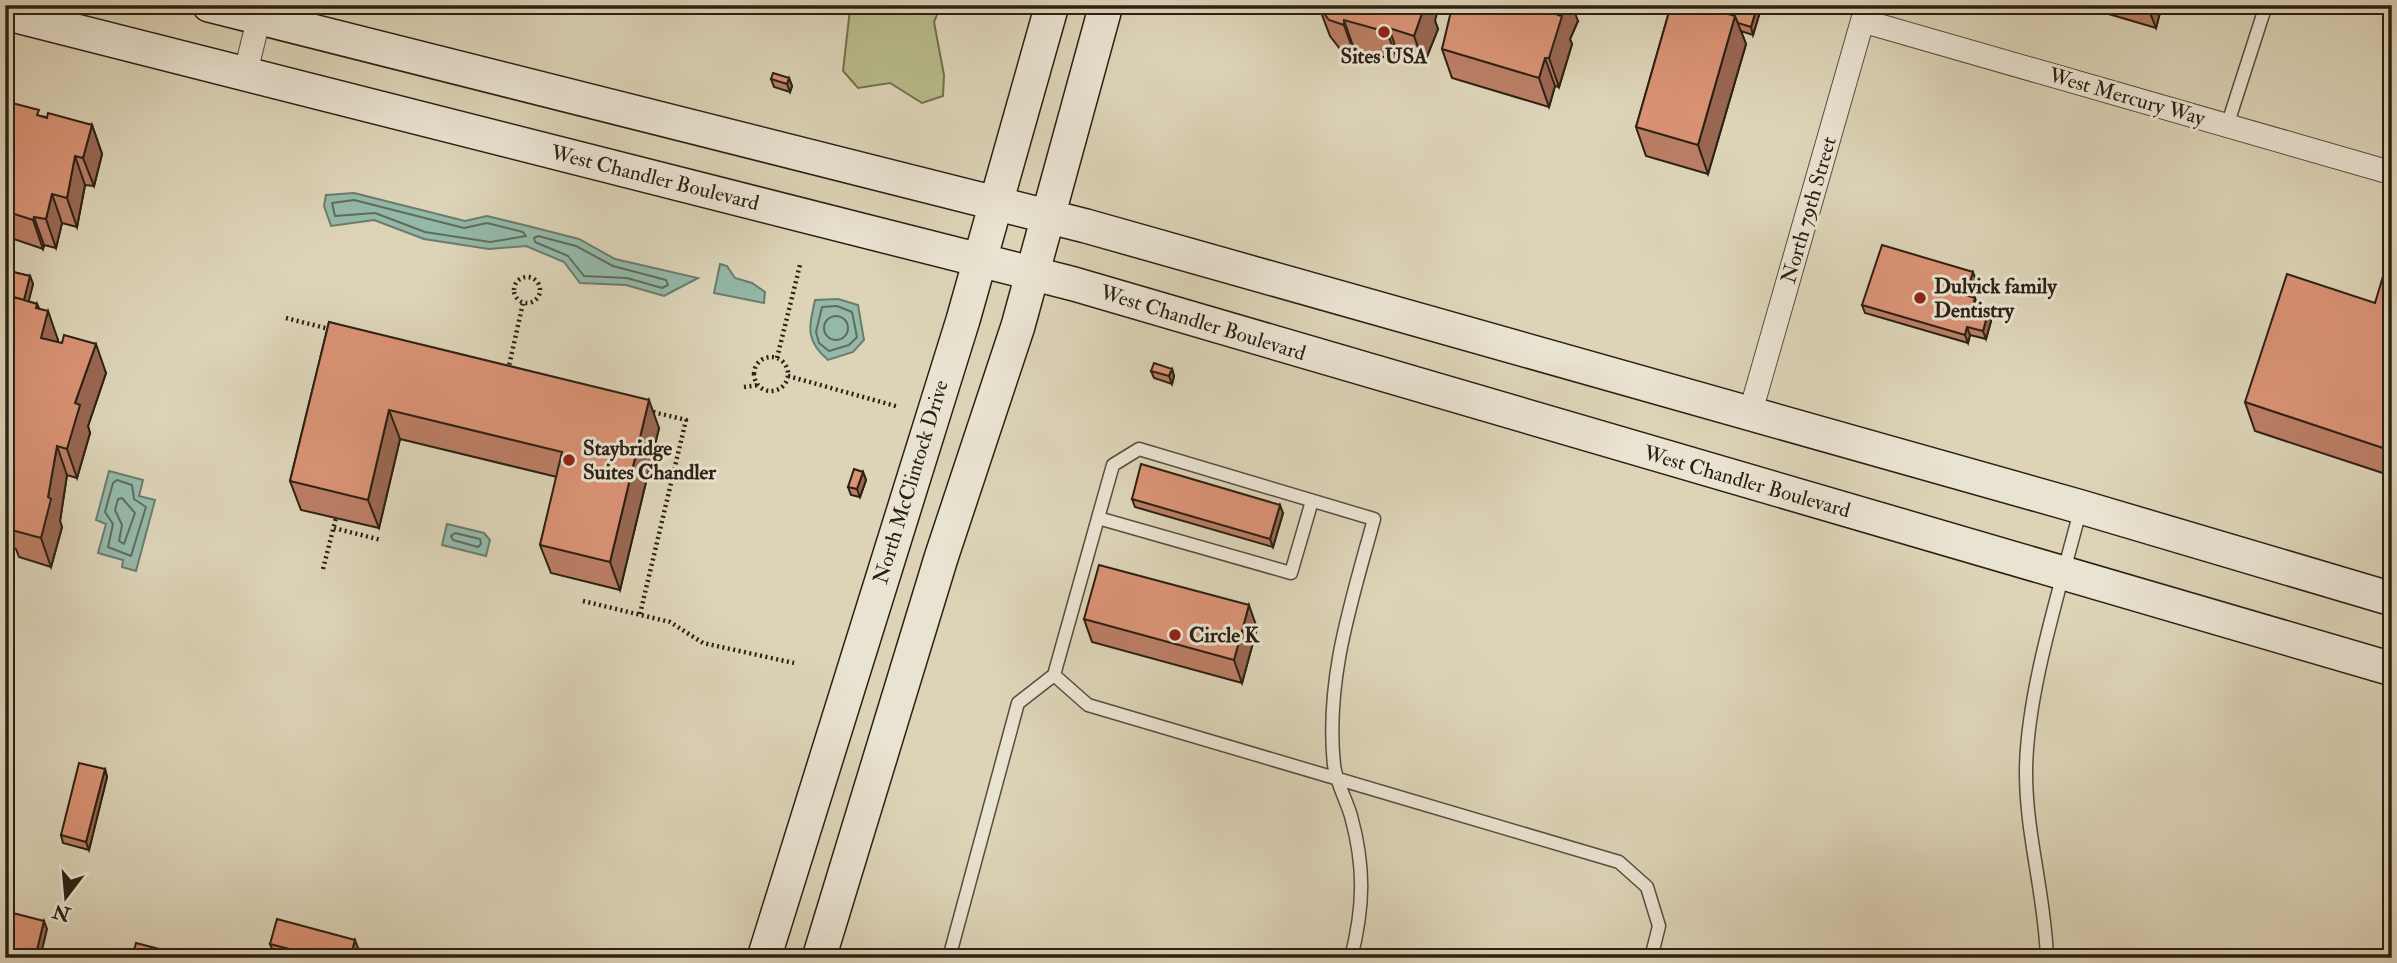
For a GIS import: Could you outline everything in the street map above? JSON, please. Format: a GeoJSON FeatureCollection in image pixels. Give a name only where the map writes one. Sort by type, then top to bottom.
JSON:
{"type":"FeatureCollection","features":[{"type":"Feature","properties":{"kind":"main road"},"geometry":{"type":"LineString","coordinates":[[209,5],[260,11],[1048,216],[2081,507],[2392,599]]}},
{"type":"Feature","properties":{"kind":"main road","name":"North McClintock Drive"},"geometry":{"type":"LineString","coordinates":[[764,958],[979,261],[1052,5]]}},
{"type":"Feature","properties":{"kind":"main road"},"geometry":{"type":"LineString","coordinates":[[819,958],[937,571],[1018,326],[1106,5]]}},
{"type":"Feature","properties":{"kind":"main road","name":"West Chandler Boulevard"},"geometry":{"type":"LineString","coordinates":[[5,13],[1031,274],[2392,669]]}},
{"type":"Feature","properties":{"kind":"street"},"geometry":{"type":"LineString","coordinates":[[245,75],[260,11]]}},
{"type":"Feature","properties":{"kind":"street","name":"West Mercury Way"},"geometry":{"type":"LineString","coordinates":[[1865,13],[2227,126],[2392,173]]}},
{"type":"Feature","properties":{"kind":"street","name":"North 79th Street"},"geometry":{"type":"LineString","coordinates":[[1750,414],[1865,13]]}},
{"type":"Feature","properties":{"kind":"lane"},"geometry":{"type":"LineString","coordinates":[[2227,126],[2266,5]]}},
{"type":"Feature","properties":{"kind":"lane"},"geometry":{"type":"LineString","coordinates":[[949,958],[1018,703],[1054,675],[1113,465],[1139,449],[1374,519],[1336,658],[1333,718],[1335,768],[1351,817],[1364,889],[1360,925],[1351,958]]}},
{"type":"Feature","properties":{"kind":"lane"},"geometry":{"type":"LineString","coordinates":[[1098,519],[1291,573],[1312,501]]}},
{"type":"Feature","properties":{"kind":"lane"},"geometry":{"type":"LineString","coordinates":[[2047,958],[2046,922],[2027,812],[2026,769],[2038,684],[2081,507]]}},
{"type":"Feature","properties":{"kind":"lane"},"geometry":{"type":"LineString","coordinates":[[1054,675],[1088,705],[1619,862],[1647,887],[1659,926],[1651,958]]}},
{"type":"Feature","properties":{"kind":"path"},"geometry":{"type":"LineString","coordinates":[[777,358],[800,264]]}},
{"type":"Feature","properties":{"kind":"path"},"geometry":{"type":"LineString","coordinates":[[520,279],[533,279],[539,285],[538,297],[532,302],[523,303],[514,294],[515,285],[520,279]]}},
{"type":"Feature","properties":{"kind":"path"},"geometry":{"type":"LineString","coordinates":[[506,376],[523,303]]}},
{"type":"Feature","properties":{"kind":"path"},"geometry":{"type":"LineString","coordinates":[[286,318],[342,332]]}},
{"type":"Feature","properties":{"kind":"path"},"geometry":{"type":"LineString","coordinates":[[744,387],[759,385],[768,390],[779,389],[788,376],[786,365],[777,358],[766,358],[758,365],[755,375],[759,385]]}},
{"type":"Feature","properties":{"kind":"path"},"geometry":{"type":"LineString","coordinates":[[788,376],[899,407]]}},
{"type":"Feature","properties":{"kind":"path"},"geometry":{"type":"LineString","coordinates":[[639,614],[686,421],[648,411]]}},
{"type":"Feature","properties":{"kind":"path"},"geometry":{"type":"LineString","coordinates":[[323,569],[336,518]]}},
{"type":"Feature","properties":{"kind":"path"},"geometry":{"type":"LineString","coordinates":[[333,528],[380,540]]}},
{"type":"Feature","properties":{"kind":"path"},"geometry":{"type":"LineString","coordinates":[[583,601],[670,622],[703,643],[794,663]]}},
{"type":"Feature","properties":{"kind":"shaded area"},"geometry":{"type":"Polygon","coordinates":[[[857,5],[941,5],[934,22],[944,75],[943,96],[922,103],[890,83],[858,88],[843,71],[850,9],[857,5]]]}},
{"type":"Feature","properties":{"kind":"water"},"geometry":{"type":"Polygon","coordinates":[[[354,193],[465,221],[487,216],[536,228],[579,239],[615,259],[698,278],[664,296],[626,285],[580,283],[564,262],[526,246],[489,249],[424,239],[374,220],[331,226],[324,206],[326,195],[354,193]]]}},
{"type":"Feature","properties":{"kind":"water"},"geometry":{"type":"Polygon","coordinates":[[[720,264],[727,266],[735,278],[752,283],[765,292],[764,303],[714,293],[720,264]]]}},
{"type":"Feature","properties":{"kind":"water"},"geometry":{"type":"Polygon","coordinates":[[[838,299],[858,305],[864,340],[853,352],[828,360],[812,340],[811,318],[815,300],[838,299]]]}},
{"type":"Feature","properties":{"kind":"water"},"geometry":{"type":"Polygon","coordinates":[[[109,471],[143,480],[139,496],[155,500],[136,571],[122,567],[123,560],[98,553],[106,524],[96,520],[109,471]]]}},
{"type":"Feature","properties":{"kind":"water"},"geometry":{"type":"Polygon","coordinates":[[[447,524],[484,533],[490,540],[486,556],[442,545],[447,524]]]}},
{"type":"Feature","properties":{"kind":"building"},"geometry":{"type":"Polygon","coordinates":[[[1320,5],[1425,5],[1414,36],[1389,28],[1387,32],[1344,20],[1344,25],[1329,20],[1320,5]]]}},
{"type":"Feature","properties":{"kind":"building"},"geometry":{"type":"Polygon","coordinates":[[[1457,5],[1562,5],[1558,15],[1562,16],[1549,58],[1545,58],[1539,78],[1442,49],[1452,7],[1456,8],[1457,5]]]}},
{"type":"Feature","properties":{"kind":"building"},"geometry":{"type":"Polygon","coordinates":[[[1671,5],[1698,5],[1735,16],[1698,145],[1636,127],[1671,5]]]}},
{"type":"Feature","properties":{"kind":"building"},"geometry":{"type":"Polygon","coordinates":[[[1698,5],[1757,7],[1751,27],[1738,23],[1735,16],[1698,5]]]}},
{"type":"Feature","properties":{"kind":"building"},"geometry":{"type":"Polygon","coordinates":[[[773,73],[789,78],[787,84],[771,79],[773,73]]]}},
{"type":"Feature","properties":{"kind":"building"},"geometry":{"type":"Polygon","coordinates":[[[12,103],[39,110],[37,115],[47,118],[48,113],[92,125],[83,158],[75,156],[67,198],[52,194],[46,219],[34,217],[33,220],[5,211],[5,110],[11,112],[12,103]]]}},
{"type":"Feature","properties":{"kind":"building","name":"Dulvick family Dentistry"},"geometry":{"type":"Polygon","coordinates":[[[1882,245],[1973,272],[1966,295],[1975,298],[1972,308],[1988,313],[1983,331],[1967,327],[1965,335],[1862,305],[1882,245]]]}},
{"type":"Feature","properties":{"kind":"building"},"geometry":{"type":"Polygon","coordinates":[[[5,270],[30,276],[24,300],[5,295],[5,270]]]}},
{"type":"Feature","properties":{"kind":"building"},"geometry":{"type":"Polygon","coordinates":[[[2384,273],[2392,276],[2392,451],[2245,402],[2287,274],[2375,303],[2384,273]]]}},
{"type":"Feature","properties":{"kind":"building"},"geometry":{"type":"Polygon","coordinates":[[[14,297],[37,304],[36,308],[48,311],[41,338],[62,343],[64,335],[96,344],[75,403],[80,405],[67,449],[57,446],[48,497],[51,499],[41,538],[8,529],[10,522],[5,521],[5,416],[8,404],[5,404],[5,298],[13,301],[14,297]]]}},
{"type":"Feature","properties":{"kind":"building","name":"Staybridge Suites Chandler"},"geometry":{"type":"Polygon","coordinates":[[[329,322],[649,400],[610,562],[540,545],[562,452],[389,410],[368,500],[290,481],[329,322]]]}},
{"type":"Feature","properties":{"kind":"building"},"geometry":{"type":"Polygon","coordinates":[[[1154,363],[1172,369],[1169,376],[1151,371],[1154,363]]]}},
{"type":"Feature","properties":{"kind":"building"},"geometry":{"type":"Polygon","coordinates":[[[1141,464],[1280,505],[1270,539],[1132,499],[1141,464]]]}},
{"type":"Feature","properties":{"kind":"building"},"geometry":{"type":"Polygon","coordinates":[[[854,469],[863,472],[857,489],[848,487],[854,469]]]}},
{"type":"Feature","properties":{"kind":"building"},"geometry":{"type":"Polygon","coordinates":[[[1099,565],[1249,605],[1234,660],[1084,619],[1099,565]]]}},
{"type":"Feature","properties":{"kind":"building"},"geometry":{"type":"Polygon","coordinates":[[[79,763],[105,769],[86,842],[61,835],[79,763]]]}},
{"type":"Feature","properties":{"kind":"building"},"geometry":{"type":"Polygon","coordinates":[[[5,911],[44,921],[35,958],[5,958],[5,911]]]}},
{"type":"Feature","properties":{"kind":"building"},"geometry":{"type":"Polygon","coordinates":[[[277,919],[355,940],[350,958],[324,958],[270,944],[277,919]]]}},
{"type":"Feature","properties":{"kind":"building"},"geometry":{"type":"Polygon","coordinates":[[[136,943],[194,958],[132,958],[136,943]]]}},
{"type":"Feature","properties":{"kind":"place","name":"Sites USA"},"geometry":{"type":"Point","coordinates":[1384,32]}},
{"type":"Feature","properties":{"kind":"place","name":"Dulvick family Dentistry"},"geometry":{"type":"Point","coordinates":[1920,298]}},
{"type":"Feature","properties":{"kind":"place","name":"Staybridge Suites Chandler"},"geometry":{"type":"Point","coordinates":[569,460]}},
{"type":"Feature","properties":{"kind":"place","name":"Circle K"},"geometry":{"type":"Point","coordinates":[1175,635]}}]}
